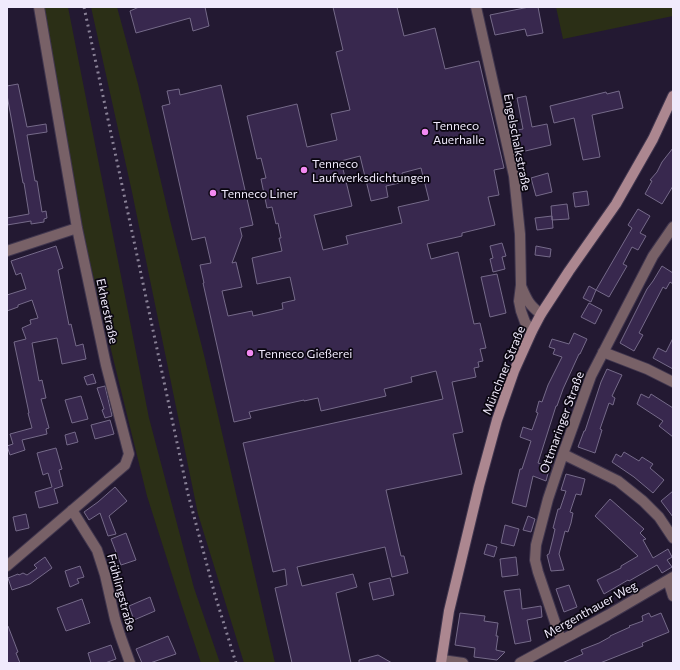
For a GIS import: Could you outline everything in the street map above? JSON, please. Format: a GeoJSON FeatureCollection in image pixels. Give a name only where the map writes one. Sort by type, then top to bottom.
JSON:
{"type":"FeatureCollection","features":[{"type":"Feature","properties":{"kind":"main road","name":"Münchner Straße"},"geometry":{"type":"LineString","coordinates":[[441,661],[449,611],[481,478],[497,420],[514,370],[541,314],[616,204],[653,139],[673,96]]}},
{"type":"Feature","properties":{"kind":"street","name":"Ekherstraße"},"geometry":{"type":"LineString","coordinates":[[7,566],[126,464],[129,454],[106,365],[77,228],[39,7]]}},
{"type":"Feature","properties":{"kind":"street","name":"Engelschalkstraße"},"geometry":{"type":"LineString","coordinates":[[476,7],[514,176],[519,219],[521,285],[519,301],[525,322],[532,331]]}},
{"type":"Feature","properties":{"kind":"street","name":"Ottmaringer Straße"},"geometry":{"type":"LineString","coordinates":[[561,640],[535,560],[536,545],[548,499],[589,383],[603,352],[653,256],[673,227]]}},
{"type":"Feature","properties":{"kind":"street"},"geometry":{"type":"LineString","coordinates":[[7,251],[77,228]]}},
{"type":"Feature","properties":{"kind":"street","name":"Engelschalkstraße"},"geometry":{"type":"LineString","coordinates":[[521,285],[528,301],[533,308],[541,314]]}},
{"type":"Feature","properties":{"kind":"street"},"geometry":{"type":"LineString","coordinates":[[603,352],[647,369],[673,382]]}},
{"type":"Feature","properties":{"kind":"street"},"geometry":{"type":"LineString","coordinates":[[563,454],[618,481],[643,500],[659,517],[673,538]]}},
{"type":"Feature","properties":{"kind":"street","name":"Frühlingstraße"},"geometry":{"type":"LineString","coordinates":[[72,510],[94,545],[100,559],[115,619],[130,663]]}},
{"type":"Feature","properties":{"kind":"street"},"geometry":{"type":"LineString","coordinates":[[670,578],[673,596]]}},
{"type":"Feature","properties":{"kind":"street","name":"Mergenthauer Weg"},"geometry":{"type":"LineString","coordinates":[[520,663],[670,578]]}},
{"type":"Feature","properties":{"kind":"street"},"geometry":{"type":"LineString","coordinates":[[441,661],[463,663]]}},
{"type":"Feature","properties":{"kind":"green space"},"geometry":{"type":"Polygon","coordinates":[[[44,7],[68,7],[149,418],[194,588],[220,663],[201,663],[147,496],[78,213],[44,7]]]}},
{"type":"Feature","properties":{"kind":"green space"},"geometry":{"type":"Polygon","coordinates":[[[91,7],[117,7],[138,84],[205,359],[275,663],[244,663],[198,514],[132,192],[91,7]]]}},
{"type":"Feature","properties":{"kind":"green space"},"geometry":{"type":"Polygon","coordinates":[[[556,7],[673,7],[673,16],[563,39],[556,7]]]}},
{"type":"Feature","properties":{"kind":"building"},"geometry":{"type":"Polygon","coordinates":[[[139,7],[205,7],[209,26],[193,31],[190,18],[136,33],[130,11],[139,7]]]}},
{"type":"Feature","properties":{"kind":"building"},"geometry":{"type":"Polygon","coordinates":[[[333,7],[397,7],[404,36],[435,28],[445,69],[479,61],[504,168],[494,170],[499,195],[488,197],[495,225],[462,233],[462,236],[427,244],[431,259],[458,252],[474,324],[480,323],[486,348],[480,349],[483,361],[478,362],[479,367],[474,368],[476,377],[452,382],[463,432],[453,434],[462,474],[386,490],[401,556],[404,556],[408,573],[392,577],[385,547],[297,567],[302,586],[353,574],[357,587],[336,593],[351,663],[292,663],[275,588],[287,585],[285,569],[273,572],[243,443],[443,399],[436,371],[411,377],[412,382],[384,389],[386,396],[321,411],[318,398],[304,400],[249,412],[251,418],[234,422],[200,265],[211,263],[205,237],[192,240],[162,106],[170,104],[167,91],[179,89],[180,95],[221,85],[253,225],[240,228],[242,236],[232,263],[236,262],[242,287],[222,291],[228,316],[252,311],[253,316],[283,309],[282,303],[295,300],[290,277],[257,284],[252,258],[282,251],[278,223],[276,224],[272,207],[267,208],[261,179],[266,178],[261,158],[257,159],[247,116],[297,104],[307,147],[337,140],[331,114],[350,110],[336,52],[343,50],[333,7]],[[360,156],[341,161],[352,206],[314,215],[323,250],[348,244],[346,236],[402,223],[398,207],[429,200],[421,168],[402,173],[404,182],[386,186],[388,197],[371,201],[360,156]]]}},
{"type":"Feature","properties":{"kind":"building"},"geometry":{"type":"Polygon","coordinates":[[[529,7],[538,7],[543,33],[527,36],[525,29],[495,35],[490,15],[529,7]]]}},
{"type":"Feature","properties":{"kind":"building"},"geometry":{"type":"Polygon","coordinates":[[[18,84],[27,127],[46,124],[47,132],[27,135],[42,212],[46,211],[47,218],[44,219],[44,222],[31,224],[31,221],[7,225],[7,218],[29,214],[7,95],[7,86],[18,84]]]}},
{"type":"Feature","properties":{"kind":"building"},"geometry":{"type":"Polygon","coordinates":[[[619,91],[623,108],[592,115],[600,157],[583,160],[574,118],[554,123],[550,106],[606,92],[607,94],[619,91]]]}},
{"type":"Feature","properties":{"kind":"building"},"geometry":{"type":"Polygon","coordinates":[[[526,96],[532,127],[547,124],[551,145],[521,152],[517,130],[523,129],[517,98],[526,96]]]}},
{"type":"Feature","properties":{"kind":"building"},"geometry":{"type":"Polygon","coordinates":[[[673,148],[673,186],[662,204],[645,194],[652,181],[650,180],[673,148]]]}},
{"type":"Feature","properties":{"kind":"building"},"geometry":{"type":"Polygon","coordinates":[[[548,173],[552,192],[536,196],[531,178],[548,173]]]}},
{"type":"Feature","properties":{"kind":"building"},"geometry":{"type":"Polygon","coordinates":[[[587,191],[589,205],[575,207],[573,193],[587,191]]]}},
{"type":"Feature","properties":{"kind":"building"},"geometry":{"type":"Polygon","coordinates":[[[567,204],[569,219],[552,220],[551,206],[567,204]]]}},
{"type":"Feature","properties":{"kind":"building"},"geometry":{"type":"Polygon","coordinates":[[[638,209],[650,216],[640,233],[646,236],[638,250],[632,247],[623,264],[627,266],[609,297],[596,290],[632,228],[628,225],[638,209]]]}},
{"type":"Feature","properties":{"kind":"building"},"geometry":{"type":"Polygon","coordinates":[[[552,216],[553,228],[537,230],[535,218],[552,216]]]}},
{"type":"Feature","properties":{"kind":"building"},"geometry":{"type":"Polygon","coordinates":[[[502,243],[506,256],[502,257],[505,269],[493,272],[490,259],[493,258],[490,246],[502,243]]]}},
{"type":"Feature","properties":{"kind":"building"},"geometry":{"type":"Polygon","coordinates":[[[56,246],[63,268],[58,270],[69,325],[71,324],[76,346],[83,344],[86,359],[62,364],[57,338],[32,343],[39,381],[42,380],[46,398],[41,399],[49,428],[46,429],[47,434],[22,440],[25,450],[10,455],[7,446],[13,444],[10,434],[32,428],[14,342],[26,339],[22,328],[31,324],[30,320],[38,318],[32,300],[7,311],[7,295],[26,289],[21,273],[16,275],[11,261],[56,246]]]}},
{"type":"Feature","properties":{"kind":"building"},"geometry":{"type":"Polygon","coordinates":[[[536,246],[551,249],[550,257],[535,255],[536,246]]]}},
{"type":"Feature","properties":{"kind":"building"},"geometry":{"type":"Polygon","coordinates":[[[662,266],[673,273],[673,284],[670,282],[666,289],[663,287],[639,333],[643,335],[634,351],[620,343],[647,289],[662,266]]]}},
{"type":"Feature","properties":{"kind":"building"},"geometry":{"type":"Polygon","coordinates":[[[497,274],[506,313],[490,317],[481,277],[497,274]]]}},
{"type":"Feature","properties":{"kind":"building"},"geometry":{"type":"Polygon","coordinates":[[[589,286],[596,290],[591,302],[583,298],[589,286]]]}},
{"type":"Feature","properties":{"kind":"building"},"geometry":{"type":"Polygon","coordinates":[[[589,303],[602,310],[595,324],[581,317],[589,303]]]}},
{"type":"Feature","properties":{"kind":"building"},"geometry":{"type":"Polygon","coordinates":[[[574,333],[587,339],[556,406],[538,463],[550,466],[546,481],[533,476],[526,507],[512,503],[520,469],[522,469],[531,441],[520,437],[523,427],[532,430],[538,413],[536,412],[539,401],[542,402],[548,385],[562,357],[553,354],[555,349],[549,347],[552,339],[569,344],[574,333]]]}},
{"type":"Feature","properties":{"kind":"building"},"geometry":{"type":"Polygon","coordinates":[[[673,338],[673,369],[653,358],[658,348],[666,352],[673,338]]]}},
{"type":"Feature","properties":{"kind":"building"},"geometry":{"type":"Polygon","coordinates":[[[607,369],[622,375],[612,396],[615,398],[613,405],[609,403],[600,429],[602,430],[595,453],[578,447],[607,369]]]}},
{"type":"Feature","properties":{"kind":"building"},"geometry":{"type":"Polygon","coordinates":[[[93,374],[96,383],[87,385],[84,377],[93,374]]]}},
{"type":"Feature","properties":{"kind":"building"},"geometry":{"type":"Polygon","coordinates":[[[105,386],[112,416],[105,418],[102,410],[104,409],[97,388],[105,386]]]}},
{"type":"Feature","properties":{"kind":"building"},"geometry":{"type":"Polygon","coordinates":[[[641,394],[649,398],[651,394],[673,408],[673,437],[659,426],[663,421],[637,404],[641,394]]]}},
{"type":"Feature","properties":{"kind":"building"},"geometry":{"type":"Polygon","coordinates":[[[81,396],[88,419],[72,423],[65,400],[81,396]]]}},
{"type":"Feature","properties":{"kind":"building"},"geometry":{"type":"Polygon","coordinates":[[[110,420],[114,434],[95,439],[91,425],[110,420]]]}},
{"type":"Feature","properties":{"kind":"building"},"geometry":{"type":"Polygon","coordinates":[[[75,432],[78,442],[67,445],[65,435],[75,432]]]}},
{"type":"Feature","properties":{"kind":"building"},"geometry":{"type":"Polygon","coordinates":[[[56,448],[62,469],[59,470],[63,486],[54,489],[58,503],[39,508],[35,492],[52,487],[48,473],[43,475],[37,453],[56,448]]]}},
{"type":"Feature","properties":{"kind":"building"},"geometry":{"type":"Polygon","coordinates":[[[624,452],[639,461],[642,457],[653,464],[650,468],[664,480],[653,493],[634,477],[612,462],[616,454],[621,457],[624,452]]]}},
{"type":"Feature","properties":{"kind":"building"},"geometry":{"type":"Polygon","coordinates":[[[566,474],[585,479],[581,495],[576,494],[570,512],[573,513],[571,523],[568,532],[565,531],[559,554],[564,570],[551,571],[547,555],[549,554],[553,538],[555,529],[553,528],[558,509],[560,509],[566,491],[561,490],[566,474]]]}},
{"type":"Feature","properties":{"kind":"building"},"geometry":{"type":"Polygon","coordinates":[[[115,487],[127,501],[109,516],[116,534],[108,536],[100,513],[89,520],[84,512],[115,487]]]}},
{"type":"Feature","properties":{"kind":"building"},"geometry":{"type":"Polygon","coordinates":[[[673,491],[673,517],[661,501],[673,491]]]}},
{"type":"Feature","properties":{"kind":"building"},"geometry":{"type":"Polygon","coordinates":[[[610,499],[644,529],[640,533],[646,539],[643,540],[653,558],[668,549],[672,557],[667,560],[672,567],[662,573],[657,565],[604,594],[597,580],[621,568],[621,566],[638,556],[595,516],[610,499]]]}},
{"type":"Feature","properties":{"kind":"building"},"geometry":{"type":"Polygon","coordinates":[[[26,514],[29,528],[16,531],[13,517],[26,514]]]}},
{"type":"Feature","properties":{"kind":"building"},"geometry":{"type":"Polygon","coordinates":[[[528,516],[535,519],[531,532],[523,530],[528,516]]]}},
{"type":"Feature","properties":{"kind":"building"},"geometry":{"type":"Polygon","coordinates":[[[505,525],[519,529],[514,546],[501,543],[505,525]]]}},
{"type":"Feature","properties":{"kind":"building"},"geometry":{"type":"Polygon","coordinates":[[[126,533],[136,560],[121,565],[111,539],[126,533]]]}},
{"type":"Feature","properties":{"kind":"building"},"geometry":{"type":"Polygon","coordinates":[[[487,544],[497,547],[494,557],[484,554],[487,544]]]}},
{"type":"Feature","properties":{"kind":"building"},"geometry":{"type":"Polygon","coordinates":[[[45,557],[52,568],[30,584],[12,590],[8,578],[23,573],[27,575],[37,568],[34,565],[45,557]]]}},
{"type":"Feature","properties":{"kind":"building"},"geometry":{"type":"Polygon","coordinates":[[[516,557],[518,575],[502,577],[500,559],[516,557]]]}},
{"type":"Feature","properties":{"kind":"building"},"geometry":{"type":"Polygon","coordinates":[[[80,566],[84,577],[77,579],[79,583],[70,587],[65,571],[80,566]]]}},
{"type":"Feature","properties":{"kind":"building"},"geometry":{"type":"Polygon","coordinates":[[[390,578],[394,595],[373,600],[369,583],[390,578]]]}},
{"type":"Feature","properties":{"kind":"building"},"geometry":{"type":"Polygon","coordinates":[[[569,585],[577,607],[564,612],[556,589],[569,585]]]}},
{"type":"Feature","properties":{"kind":"building"},"geometry":{"type":"Polygon","coordinates":[[[520,589],[522,609],[541,606],[542,617],[527,620],[531,641],[515,644],[504,591],[520,589]]]}},
{"type":"Feature","properties":{"kind":"building"},"geometry":{"type":"Polygon","coordinates":[[[150,597],[155,611],[134,620],[129,606],[150,597]]]}},
{"type":"Feature","properties":{"kind":"building"},"geometry":{"type":"Polygon","coordinates":[[[82,599],[90,623],[66,631],[57,608],[82,599]]]}},
{"type":"Feature","properties":{"kind":"building"},"geometry":{"type":"Polygon","coordinates":[[[460,613],[485,616],[484,621],[498,623],[496,650],[505,652],[497,660],[474,657],[475,648],[455,645],[460,613]]]}},
{"type":"Feature","properties":{"kind":"building"},"geometry":{"type":"Polygon","coordinates":[[[649,613],[651,617],[661,613],[669,632],[642,643],[643,646],[600,663],[562,663],[583,654],[581,650],[599,643],[630,627],[629,626],[643,621],[642,616],[649,613]]]}},
{"type":"Feature","properties":{"kind":"building"},"geometry":{"type":"Polygon","coordinates":[[[7,626],[18,652],[16,653],[20,663],[7,663],[7,626]]]}},
{"type":"Feature","properties":{"kind":"building"},"geometry":{"type":"Polygon","coordinates":[[[168,636],[176,654],[150,663],[142,663],[136,649],[168,636]]]}},
{"type":"Feature","properties":{"kind":"building"},"geometry":{"type":"Polygon","coordinates":[[[111,645],[116,659],[105,663],[91,663],[88,653],[111,645]]]}},
{"type":"Feature","properties":{"kind":"building"},"geometry":{"type":"Polygon","coordinates":[[[378,655],[392,663],[359,663],[359,660],[378,655]]]}},
{"type":"Feature","properties":{"kind":"railway"},"geometry":{"type":"LineString","coordinates":[[84,7],[188,494],[215,595],[236,663]]}},
{"type":"Feature","properties":{"kind":"place","name":"Tenneco Auerhalle"},"geometry":{"type":"Point","coordinates":[425,132]}},
{"type":"Feature","properties":{"kind":"place","name":"Tenneco Laufwerksdichtungen"},"geometry":{"type":"Point","coordinates":[304,170]}},
{"type":"Feature","properties":{"kind":"place","name":"Tenneco Liner"},"geometry":{"type":"Point","coordinates":[213,193]}},
{"type":"Feature","properties":{"kind":"place","name":"Tenneco Gießerei"},"geometry":{"type":"Point","coordinates":[250,353]}}]}
